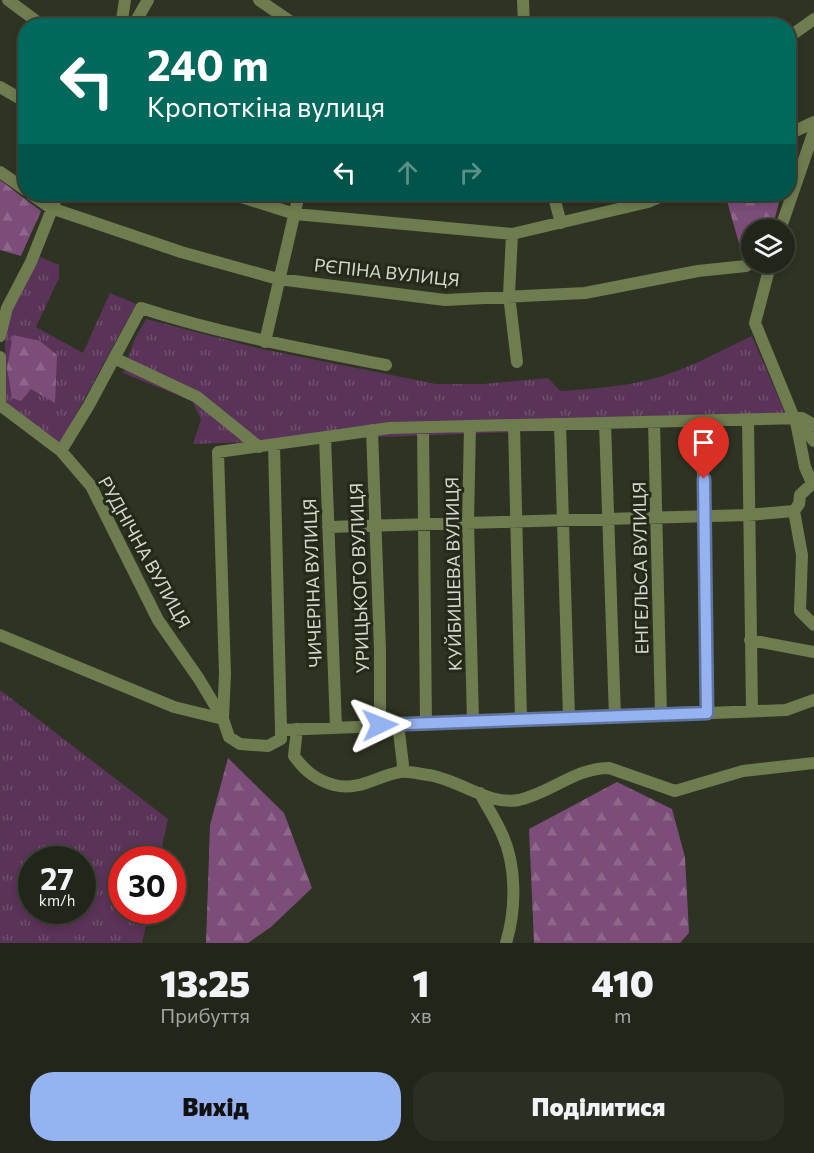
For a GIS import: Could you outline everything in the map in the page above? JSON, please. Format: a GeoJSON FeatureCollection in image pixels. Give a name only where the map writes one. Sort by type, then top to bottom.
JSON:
{"type":"FeatureCollection","features":[{"type":"Feature","properties":{"kind":"street"},"geometry":{"type":"LineString","coordinates":[[8,0],[32,18]]}},
{"type":"Feature","properties":{"kind":"street"},"geometry":{"type":"LineString","coordinates":[[122,18],[125,0]]}},
{"type":"Feature","properties":{"kind":"street"},"geometry":{"type":"LineString","coordinates":[[138,18],[148,0]]}},
{"type":"Feature","properties":{"kind":"street"},"geometry":{"type":"LineString","coordinates":[[259,0],[285,18]]}},
{"type":"Feature","properties":{"kind":"street"},"geometry":{"type":"LineString","coordinates":[[522,0],[523,18]]}},
{"type":"Feature","properties":{"kind":"street"},"geometry":{"type":"LineString","coordinates":[[796,32],[814,19]]}},
{"type":"Feature","properties":{"kind":"street"},"geometry":{"type":"LineString","coordinates":[[0,87],[18,97]]}},
{"type":"Feature","properties":{"kind":"street"},"geometry":{"type":"LineString","coordinates":[[796,131],[814,122]]}},
{"type":"Feature","properties":{"kind":"street"},"geometry":{"type":"LineString","coordinates":[[796,183],[814,131]]}},
{"type":"Feature","properties":{"kind":"street"},"geometry":{"type":"LineString","coordinates":[[0,172],[18,184]]}},
{"type":"Feature","properties":{"kind":"street","name":"РЄПІНА ВУЛИЦЯ"},"geometry":{"type":"LineString","coordinates":[[41,201],[51,208],[181,252],[279,279],[445,300],[585,293],[698,271],[741,267]]}},
{"type":"Feature","properties":{"kind":"street"},"geometry":{"type":"LineString","coordinates":[[0,336],[7,308],[31,262],[54,201]]}},
{"type":"Feature","properties":{"kind":"street"},"geometry":{"type":"LineString","coordinates":[[255,201],[295,213],[512,234],[650,201]]}},
{"type":"Feature","properties":{"kind":"street"},"geometry":{"type":"LineString","coordinates":[[265,342],[298,201]]}},
{"type":"Feature","properties":{"kind":"street"},"geometry":{"type":"LineString","coordinates":[[554,201],[561,223]]}},
{"type":"Feature","properties":{"kind":"street"},"geometry":{"type":"LineString","coordinates":[[784,219],[790,201]]}},
{"type":"Feature","properties":{"kind":"street"},"geometry":{"type":"LineString","coordinates":[[512,234],[509,295],[517,362]]}},
{"type":"Feature","properties":{"kind":"street"},"geometry":{"type":"LineString","coordinates":[[768,273],[755,323],[794,418],[804,467],[813,482],[800,495],[799,504],[794,511],[802,555],[800,611],[814,625]]}},
{"type":"Feature","properties":{"kind":"street"},"geometry":{"type":"LineString","coordinates":[[62,451],[141,308],[196,326],[386,365]]}},
{"type":"Feature","properties":{"kind":"street"},"geometry":{"type":"LineString","coordinates":[[0,357],[0,404]]}},
{"type":"Feature","properties":{"kind":"street"},"geometry":{"type":"LineString","coordinates":[[114,358],[197,398],[259,447]]}},
{"type":"Feature","properties":{"kind":"street","name":"РУДНІЧНА ВУЛИЦЯ"},"geometry":{"type":"LineString","coordinates":[[0,404],[62,451],[91,486],[158,620],[223,719],[229,737],[240,744],[268,746],[281,739],[281,730]]}},
{"type":"Feature","properties":{"kind":"street"},"geometry":{"type":"LineString","coordinates":[[794,418],[814,441]]}},
{"type":"Feature","properties":{"kind":"street"},"geometry":{"type":"LineString","coordinates":[[0,635],[174,707],[223,719],[225,675],[218,452],[372,430],[794,418],[802,418],[814,425]]}},
{"type":"Feature","properties":{"kind":"street"},"geometry":{"type":"LineString","coordinates":[[748,420],[752,711]]}},
{"type":"Feature","properties":{"kind":"street"},"geometry":{"type":"LineString","coordinates":[[702,421],[707,713]]}},
{"type":"Feature","properties":{"kind":"street","name":"ЕНГЕЛЬСА ВУЛИЦЯ"},"geometry":{"type":"LineString","coordinates":[[654,422],[661,714]]}},
{"type":"Feature","properties":{"kind":"street"},"geometry":{"type":"LineString","coordinates":[[605,423],[615,717]]}},
{"type":"Feature","properties":{"kind":"street"},"geometry":{"type":"LineString","coordinates":[[560,424],[569,718]]}},
{"type":"Feature","properties":{"kind":"street"},"geometry":{"type":"LineString","coordinates":[[514,425],[521,719]]}},
{"type":"Feature","properties":{"kind":"street","name":"КУЙБИШЕВА ВУЛИЦЯ"},"geometry":{"type":"LineString","coordinates":[[470,426],[468,523],[473,721]]}},
{"type":"Feature","properties":{"kind":"street"},"geometry":{"type":"LineString","coordinates":[[423,428],[426,723]]}},
{"type":"Feature","properties":{"kind":"street","name":"УРИЦЬКОГО ВУЛИЦЯ"},"geometry":{"type":"LineString","coordinates":[[372,430],[381,650],[380,725]]}},
{"type":"Feature","properties":{"kind":"street","name":"ЧИЧЕРІНА ВУЛИЦЯ"},"geometry":{"type":"LineString","coordinates":[[326,437],[336,727]]}},
{"type":"Feature","properties":{"kind":"street"},"geometry":{"type":"LineString","coordinates":[[274,445],[281,730],[786,710],[814,700]]}},
{"type":"Feature","properties":{"kind":"street"},"geometry":{"type":"LineString","coordinates":[[328,527],[563,522],[748,515],[794,511]]}},
{"type":"Feature","properties":{"kind":"street"},"geometry":{"type":"LineString","coordinates":[[750,640],[814,652]]}},
{"type":"Feature","properties":{"kind":"street"},"geometry":{"type":"LineString","coordinates":[[398,724],[403,765],[400,772]]}},
{"type":"Feature","properties":{"kind":"street"},"geometry":{"type":"LineString","coordinates":[[297,729],[294,756],[307,773],[336,786],[356,785],[400,772],[450,780],[503,801],[518,800],[562,780],[600,768],[609,768],[675,791],[742,771],[814,763]]}},
{"type":"Feature","properties":{"kind":"street"},"geometry":{"type":"LineString","coordinates":[[480,793],[503,835],[511,860],[515,903],[506,943]]}},
{"type":"Feature","properties":{"kind":"green space"},"geometry":{"type":"Polygon","coordinates":[[[0,180],[18,194],[18,201],[28,201],[41,211],[21,256],[0,250],[0,180]]]}},
{"type":"Feature","properties":{"kind":"green space"},"geometry":{"type":"Polygon","coordinates":[[[727,201],[779,201],[775,219],[741,219],[741,250],[727,201]]]}},
{"type":"Feature","properties":{"kind":"green space"},"geometry":{"type":"Polygon","coordinates":[[[40,257],[59,265],[59,278],[36,327],[83,353],[110,293],[136,304],[60,444],[5,403],[5,337],[12,309],[40,257]]]}},
{"type":"Feature","properties":{"kind":"green space"},"geometry":{"type":"Polygon","coordinates":[[[146,319],[262,349],[436,384],[483,384],[548,378],[560,391],[615,386],[662,376],[701,361],[752,336],[789,422],[193,444],[201,419],[192,401],[123,373],[134,341],[146,319]]]}},
{"type":"Feature","properties":{"kind":"green space"},"geometry":{"type":"Polygon","coordinates":[[[13,335],[40,341],[57,355],[55,403],[31,389],[21,401],[12,398],[7,368],[13,335]]]}},
{"type":"Feature","properties":{"kind":"green space"},"geometry":{"type":"Polygon","coordinates":[[[0,690],[168,819],[162,846],[108,846],[108,924],[146,924],[142,943],[0,943],[0,690]]]}},
{"type":"Feature","properties":{"kind":"green space"},"geometry":{"type":"Polygon","coordinates":[[[228,758],[284,813],[312,888],[271,927],[248,943],[206,943],[210,825],[228,758]]]}},
{"type":"Feature","properties":{"kind":"green space"},"geometry":{"type":"Polygon","coordinates":[[[617,782],[672,809],[685,857],[689,933],[680,943],[534,943],[529,829],[617,782]]]}},
{"type":"Feature","properties":{"kind":"route"},"geometry":{"type":"LineString","coordinates":[[380,725],[707,713],[704,479]]}}]}
